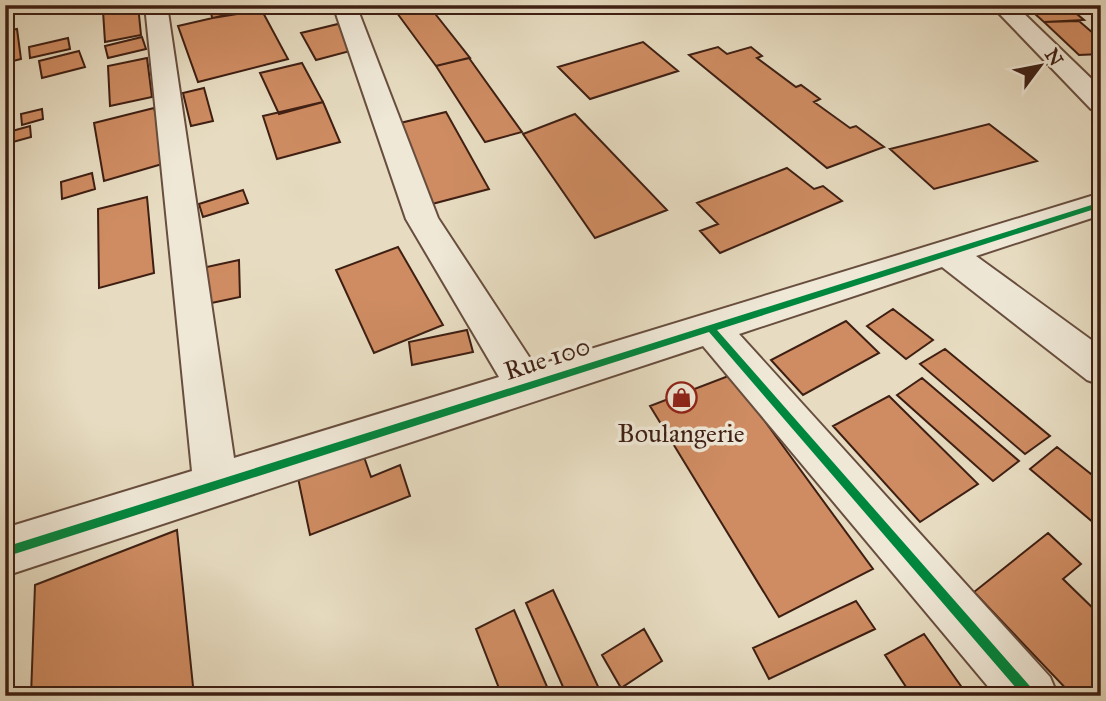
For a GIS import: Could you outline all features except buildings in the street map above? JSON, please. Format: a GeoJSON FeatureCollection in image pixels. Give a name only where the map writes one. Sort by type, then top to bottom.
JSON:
{"type":"FeatureCollection","features":[{"type":"Feature","properties":{"kind":"street"},"geometry":{"type":"LineString","coordinates":[[156,5],[216,485]]}},
{"type":"Feature","properties":{"kind":"street"},"geometry":{"type":"LineString","coordinates":[[344,5],[422,219],[526,387]]}},
{"type":"Feature","properties":{"kind":"street"},"geometry":{"type":"LineString","coordinates":[[1002,5],[1101,103]]}},
{"type":"Feature","properties":{"kind":"street","name":"Rue 100"},"geometry":{"type":"LineString","coordinates":[[5,552],[1101,204]]}},
{"type":"Feature","properties":{"kind":"street"},"geometry":{"type":"LineString","coordinates":[[947,253],[1101,369]]}},
{"type":"Feature","properties":{"kind":"street"},"geometry":{"type":"LineString","coordinates":[[710,328],[1031,696]]}},
{"type":"Feature","properties":{"kind":"cycle path"},"geometry":{"type":"LineString","coordinates":[[5,552],[1101,204]]}},
{"type":"Feature","properties":{"kind":"cycle path"},"geometry":{"type":"LineString","coordinates":[[710,328],[1031,696]]}},
{"type":"Feature","properties":{"kind":"place","name":"Boulangerie"},"geometry":{"type":"Point","coordinates":[681,398]}}]}
